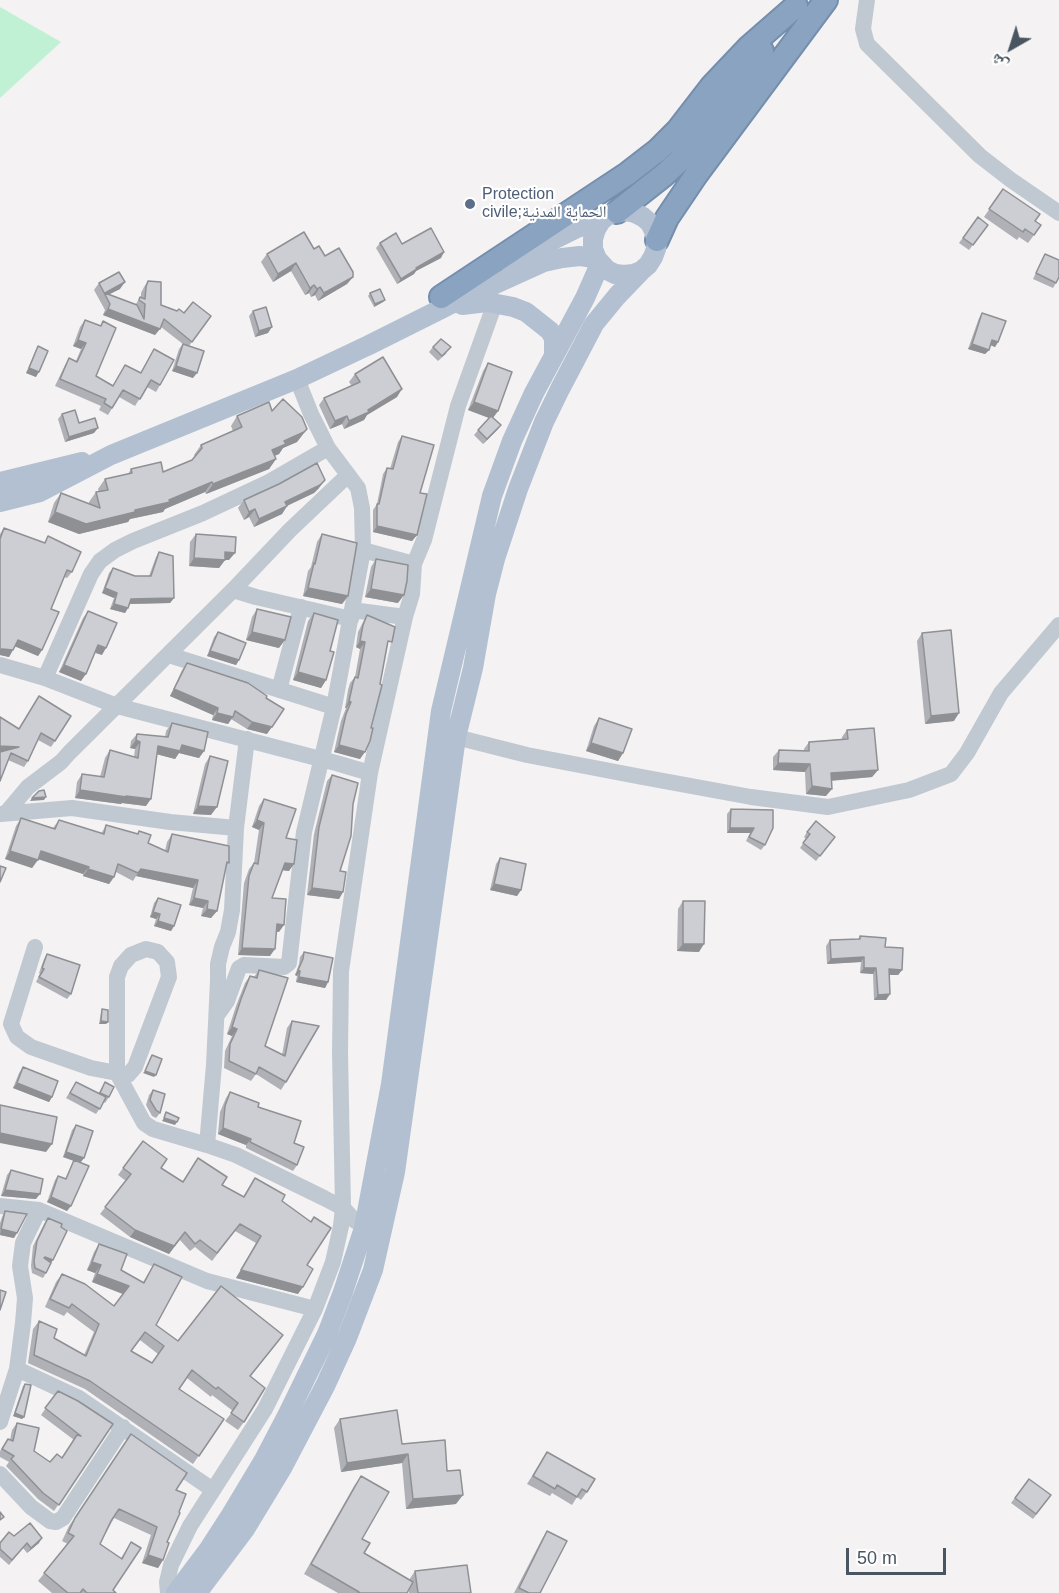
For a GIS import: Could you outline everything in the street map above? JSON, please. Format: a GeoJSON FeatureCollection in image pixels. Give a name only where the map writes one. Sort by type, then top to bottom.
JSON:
{"type":"FeatureCollection","features":[{"type":"Feature","properties":{"kind":"highway"},"geometry":{"type":"LineString","coordinates":[[657,240],[667,218],[696,176],[826,0]]}},
{"type":"Feature","properties":{"kind":"highway"},"geometry":{"type":"LineString","coordinates":[[609,216],[679,161],[798,3]]}},
{"type":"Feature","properties":{"kind":"highway"},"geometry":{"type":"LineString","coordinates":[[444,302],[658,150],[678,130],[712,86],[741,55],[798,3]]}},
{"type":"Feature","properties":{"kind":"main road"},"geometry":{"type":"LineString","coordinates":[[0,502],[40,492],[111,455],[297,379],[369,345],[578,228],[626,211],[643,217],[654,231],[657,240],[653,257],[648,265],[616,296],[594,324],[556,397],[518,489],[495,559],[456,737],[395,1172],[373,1233],[343,1292],[327,1334],[288,1414],[231,1515],[176,1593]]}},
{"type":"Feature","properties":{"kind":"main road"},"geometry":{"type":"LineString","coordinates":[[609,216],[596,229],[593,239],[593,249],[599,261],[607,270],[615,273],[624,275],[641,271]]}},
{"type":"Feature","properties":{"kind":"main road"},"geometry":{"type":"LineString","coordinates":[[444,302],[544,262],[580,256],[599,261]]}},
{"type":"Feature","properties":{"kind":"main road"},"geometry":{"type":"LineString","coordinates":[[197,1593],[251,1520],[282,1468],[316,1405],[347,1338],[373,1270],[373,1233],[391,1084],[441,711],[492,496],[512,441],[534,393],[585,298],[599,261]]}},
{"type":"Feature","properties":{"kind":"main road"},"geometry":{"type":"LineString","coordinates":[[444,302],[487,302],[526,312],[550,331],[554,338],[554,354]]}},
{"type":"Feature","properties":{"kind":"main road"},"geometry":{"type":"LineString","coordinates":[[0,483],[111,455]]}},
{"type":"Feature","properties":{"kind":"street"},"geometry":{"type":"LineString","coordinates":[[867,0],[863,29],[867,45],[980,156],[1059,213]]}},
{"type":"Feature","properties":{"kind":"street"},"geometry":{"type":"LineString","coordinates":[[168,1593],[167,1582],[171,1565],[181,1544],[190,1526],[265,1409],[315,1309],[333,1262],[341,1226],[342,1208],[341,970],[370,773],[412,594],[414,564],[424,540],[458,406],[495,303]]}},
{"type":"Feature","properties":{"kind":"street"},"geometry":{"type":"LineString","coordinates":[[217,1015],[227,1001],[239,968],[244,965],[284,967],[289,963],[304,832],[334,707],[363,550],[362,508],[358,488],[328,448],[297,379]]}},
{"type":"Feature","properties":{"kind":"street"},"geometry":{"type":"LineString","coordinates":[[45,678],[91,574],[100,561],[133,541],[203,513],[269,482],[328,448]]}},
{"type":"Feature","properties":{"kind":"street"},"geometry":{"type":"LineString","coordinates":[[3,814],[28,786],[61,762],[348,474]]}},
{"type":"Feature","properties":{"kind":"street"},"geometry":{"type":"LineString","coordinates":[[363,550],[414,564]]}},
{"type":"Feature","properties":{"kind":"street"},"geometry":{"type":"LineString","coordinates":[[233,590],[301,608],[352,615],[405,617]]}},
{"type":"Feature","properties":{"kind":"street"},"geometry":{"type":"LineString","coordinates":[[279,690],[301,608]]}},
{"type":"Feature","properties":{"kind":"street"},"geometry":{"type":"LineString","coordinates":[[456,737],[527,755],[642,777],[751,797],[828,807],[909,790],[951,774],[967,753],[1001,693],[1059,625]]}},
{"type":"Feature","properties":{"kind":"street"},"geometry":{"type":"LineString","coordinates":[[169,655],[334,707]]}},
{"type":"Feature","properties":{"kind":"street"},"geometry":{"type":"LineString","coordinates":[[0,665],[45,678],[117,706],[370,773]]}},
{"type":"Feature","properties":{"kind":"street"},"geometry":{"type":"LineString","coordinates":[[207,1144],[214,1065],[218,964],[232,910],[236,828],[248,739]]}},
{"type":"Feature","properties":{"kind":"street"},"geometry":{"type":"LineString","coordinates":[[3,814],[72,808],[170,822],[236,828]]}},
{"type":"Feature","properties":{"kind":"street"},"geometry":{"type":"LineString","coordinates":[[35,947],[11,1024],[17,1037],[31,1047],[91,1068],[117,1073],[128,1075],[135,1067],[169,977],[167,962],[158,952],[146,949],[131,954],[121,966],[117,976],[117,1073],[144,1123],[153,1130],[207,1144],[236,1155],[342,1208],[373,1233]]}},
{"type":"Feature","properties":{"kind":"street"},"geometry":{"type":"LineString","coordinates":[[0,1206],[39,1210],[207,1281],[315,1309]]}},
{"type":"Feature","properties":{"kind":"street"},"geometry":{"type":"LineString","coordinates":[[0,1422],[17,1369],[25,1298],[20,1266],[23,1243],[39,1210]]}},
{"type":"Feature","properties":{"kind":"street"},"geometry":{"type":"LineString","coordinates":[[17,1369],[79,1398],[213,1490]]}},
{"type":"Feature","properties":{"kind":"street"},"geometry":{"type":"LineString","coordinates":[[0,1474],[31,1507],[50,1521],[56,1522],[63,1518],[123,1427]]}},
{"type":"Feature","properties":{"kind":"green space"},"geometry":{"type":"Polygon","coordinates":[[[0,7],[61,42],[0,98],[0,7]]]}},
{"type":"Feature","properties":{"kind":"building"},"geometry":{"type":"Polygon","coordinates":[[[1003,189],[1040,214],[1035,221],[1041,225],[1034,235],[1025,229],[1023,232],[989,209],[1003,189]]]}},
{"type":"Feature","properties":{"kind":"building"},"geometry":{"type":"Polygon","coordinates":[[[978,217],[988,225],[973,245],[963,238],[978,217]]]}},
{"type":"Feature","properties":{"kind":"building"},"geometry":{"type":"Polygon","coordinates":[[[431,228],[444,252],[401,279],[380,243],[396,233],[402,244],[431,228]]]}},
{"type":"Feature","properties":{"kind":"building"},"geometry":{"type":"Polygon","coordinates":[[[304,232],[314,249],[319,246],[325,256],[339,248],[353,272],[353,277],[324,293],[320,287],[317,289],[314,285],[310,288],[296,263],[278,274],[267,254],[304,232]]]}},
{"type":"Feature","properties":{"kind":"building"},"geometry":{"type":"Polygon","coordinates":[[[1045,254],[1059,260],[1059,277],[1056,283],[1036,273],[1045,254]]]}},
{"type":"Feature","properties":{"kind":"building"},"geometry":{"type":"Polygon","coordinates":[[[119,272],[125,282],[105,293],[137,305],[144,319],[145,304],[139,300],[140,297],[145,299],[148,281],[161,282],[161,305],[177,311],[179,309],[184,313],[193,302],[211,316],[192,342],[164,319],[160,329],[108,309],[110,304],[99,283],[119,272]]]}},
{"type":"Feature","properties":{"kind":"building"},"geometry":{"type":"Polygon","coordinates":[[[380,289],[385,300],[375,304],[370,293],[380,289]]]}},
{"type":"Feature","properties":{"kind":"building"},"geometry":{"type":"Polygon","coordinates":[[[266,307],[272,327],[259,331],[253,311],[266,307]]]}},
{"type":"Feature","properties":{"kind":"building"},"geometry":{"type":"Polygon","coordinates":[[[982,313],[1006,321],[998,342],[992,340],[989,350],[972,344],[982,313]]]}},
{"type":"Feature","properties":{"kind":"building"},"geometry":{"type":"Polygon","coordinates":[[[85,320],[101,326],[103,321],[116,328],[96,376],[113,386],[125,365],[141,373],[154,349],[174,360],[160,385],[151,380],[140,399],[123,390],[112,408],[104,403],[106,399],[60,379],[69,358],[77,362],[86,343],[78,340],[85,320]]]}},
{"type":"Feature","properties":{"kind":"building"},"geometry":{"type":"Polygon","coordinates":[[[441,339],[451,347],[442,356],[433,347],[441,339]]]}},
{"type":"Feature","properties":{"kind":"building"},"geometry":{"type":"Polygon","coordinates":[[[183,344],[204,351],[197,373],[176,366],[183,344]]]}},
{"type":"Feature","properties":{"kind":"building"},"geometry":{"type":"Polygon","coordinates":[[[38,346],[48,351],[39,372],[29,368],[38,346]]]}},
{"type":"Feature","properties":{"kind":"building"},"geometry":{"type":"Polygon","coordinates":[[[383,357],[402,389],[368,410],[369,412],[349,421],[347,416],[335,421],[324,398],[360,382],[355,374],[383,357]]]}},
{"type":"Feature","properties":{"kind":"building"},"geometry":{"type":"Polygon","coordinates":[[[488,363],[512,372],[498,411],[474,402],[488,363]]]}},
{"type":"Feature","properties":{"kind":"building"},"geometry":{"type":"Polygon","coordinates":[[[283,399],[302,417],[307,429],[284,441],[286,444],[272,450],[276,459],[213,484],[212,482],[169,500],[170,502],[86,524],[55,512],[61,493],[100,508],[96,492],[108,490],[105,479],[132,473],[131,469],[161,462],[163,472],[192,460],[202,448],[201,445],[242,427],[237,416],[269,402],[272,411],[283,399]]]}},
{"type":"Feature","properties":{"kind":"building"},"geometry":{"type":"Polygon","coordinates":[[[75,410],[79,423],[95,418],[98,428],[69,437],[62,414],[75,410]]]}},
{"type":"Feature","properties":{"kind":"building"},"geometry":{"type":"Polygon","coordinates":[[[491,416],[501,425],[487,439],[478,430],[491,416]]]}},
{"type":"Feature","properties":{"kind":"building"},"geometry":{"type":"Polygon","coordinates":[[[402,436],[434,445],[420,493],[427,494],[417,535],[377,526],[377,504],[379,504],[387,468],[393,469],[402,436]]]}},
{"type":"Feature","properties":{"kind":"building"},"geometry":{"type":"Polygon","coordinates":[[[317,463],[325,480],[320,485],[285,502],[287,506],[259,519],[255,509],[249,512],[244,500],[317,463]]]}},
{"type":"Feature","properties":{"kind":"building"},"geometry":{"type":"Polygon","coordinates":[[[4,528],[45,543],[48,536],[81,552],[72,572],[67,570],[51,609],[59,612],[42,650],[18,640],[13,650],[0,650],[0,539],[4,528]]]}},
{"type":"Feature","properties":{"kind":"building"},"geometry":{"type":"Polygon","coordinates":[[[196,534],[236,537],[235,553],[225,552],[225,560],[194,558],[196,534]]]}},
{"type":"Feature","properties":{"kind":"building"},"geometry":{"type":"Polygon","coordinates":[[[322,534],[357,543],[348,596],[308,588],[322,534]]]}},
{"type":"Feature","properties":{"kind":"building"},"geometry":{"type":"Polygon","coordinates":[[[159,552],[173,556],[174,598],[131,599],[128,608],[114,604],[117,593],[105,588],[113,568],[135,576],[151,576],[159,552]]]}},
{"type":"Feature","properties":{"kind":"building"},"geometry":{"type":"Polygon","coordinates":[[[376,559],[408,565],[404,595],[371,589],[376,559]]]}},
{"type":"Feature","properties":{"kind":"building"},"geometry":{"type":"Polygon","coordinates":[[[257,609],[291,617],[285,640],[252,632],[257,609]]]}},
{"type":"Feature","properties":{"kind":"building"},"geometry":{"type":"Polygon","coordinates":[[[88,611],[117,623],[106,648],[98,645],[86,674],[64,665],[88,611]]]}},
{"type":"Feature","properties":{"kind":"building"},"geometry":{"type":"Polygon","coordinates":[[[314,613],[338,620],[330,651],[334,652],[326,680],[298,672],[314,613]]]}},
{"type":"Feature","properties":{"kind":"building"},"geometry":{"type":"Polygon","coordinates":[[[367,615],[395,627],[392,642],[388,641],[380,684],[382,685],[370,741],[365,752],[339,745],[351,702],[349,701],[353,683],[355,677],[358,678],[365,642],[360,641],[367,615]]]}},
{"type":"Feature","properties":{"kind":"building"},"geometry":{"type":"Polygon","coordinates":[[[951,630],[959,713],[931,716],[922,633],[951,630]]]}},
{"type":"Feature","properties":{"kind":"building"},"geometry":{"type":"Polygon","coordinates":[[[218,632],[246,643],[239,660],[210,651],[218,632]]]}},
{"type":"Feature","properties":{"kind":"building"},"geometry":{"type":"Polygon","coordinates":[[[187,663],[248,683],[284,709],[272,727],[252,722],[235,711],[233,717],[217,713],[218,708],[174,689],[187,663]]]}},
{"type":"Feature","properties":{"kind":"building"},"geometry":{"type":"Polygon","coordinates":[[[39,696],[71,716],[55,741],[41,733],[28,761],[11,753],[0,781],[0,752],[19,747],[0,746],[0,717],[19,729],[39,696]]]}},
{"type":"Feature","properties":{"kind":"building"},"geometry":{"type":"Polygon","coordinates":[[[599,718],[632,729],[623,753],[591,743],[599,718]]]}},
{"type":"Feature","properties":{"kind":"building"},"geometry":{"type":"Polygon","coordinates":[[[172,723],[208,732],[204,751],[182,745],[180,751],[158,746],[151,799],[80,790],[82,774],[104,777],[110,750],[138,758],[140,742],[136,740],[137,734],[168,737],[172,723]]]}},
{"type":"Feature","properties":{"kind":"building"},"geometry":{"type":"Polygon","coordinates":[[[874,728],[878,770],[831,773],[832,789],[812,786],[810,764],[778,763],[779,750],[809,751],[809,742],[848,739],[847,730],[874,728]]]}},
{"type":"Feature","properties":{"kind":"building"},"geometry":{"type":"Polygon","coordinates":[[[210,756],[228,761],[217,807],[198,806],[210,756]]]}},
{"type":"Feature","properties":{"kind":"building"},"geometry":{"type":"Polygon","coordinates":[[[332,775],[358,783],[353,804],[351,836],[340,871],[346,872],[343,892],[312,888],[319,827],[332,775]]]}},
{"type":"Feature","properties":{"kind":"building"},"geometry":{"type":"Polygon","coordinates":[[[44,790],[46,797],[32,798],[39,791],[44,790]]]}},
{"type":"Feature","properties":{"kind":"building"},"geometry":{"type":"Polygon","coordinates":[[[264,799],[296,809],[286,838],[297,840],[294,864],[285,863],[272,898],[286,899],[284,925],[277,924],[275,949],[242,948],[249,876],[254,863],[258,864],[264,823],[257,820],[264,799]]]}},
{"type":"Feature","properties":{"kind":"building"},"geometry":{"type":"Polygon","coordinates":[[[731,809],[773,810],[773,828],[765,845],[749,837],[754,828],[730,828],[731,809]]]}},
{"type":"Feature","properties":{"kind":"building"},"geometry":{"type":"Polygon","coordinates":[[[21,818],[55,829],[59,820],[104,834],[106,825],[138,834],[139,831],[151,835],[148,843],[168,852],[172,834],[229,846],[229,863],[227,862],[217,911],[207,909],[208,901],[194,898],[198,880],[141,869],[138,873],[118,864],[114,877],[41,851],[38,860],[10,851],[21,818]]]}},
{"type":"Feature","properties":{"kind":"building"},"geometry":{"type":"Polygon","coordinates":[[[816,821],[835,837],[820,856],[803,843],[810,834],[807,832],[816,821]]]}},
{"type":"Feature","properties":{"kind":"building"},"geometry":{"type":"Polygon","coordinates":[[[500,858],[526,864],[521,890],[494,884],[500,858]]]}},
{"type":"Feature","properties":{"kind":"building"},"geometry":{"type":"Polygon","coordinates":[[[0,866],[6,868],[0,882],[0,866]]]}},
{"type":"Feature","properties":{"kind":"building"},"geometry":{"type":"Polygon","coordinates":[[[158,898],[181,905],[174,926],[158,921],[160,914],[153,912],[158,898]]]}},
{"type":"Feature","properties":{"kind":"building"},"geometry":{"type":"Polygon","coordinates":[[[683,901],[705,901],[704,944],[683,944],[683,901]]]}},
{"type":"Feature","properties":{"kind":"building"},"geometry":{"type":"Polygon","coordinates":[[[860,936],[886,938],[885,947],[903,948],[902,970],[889,969],[890,994],[878,995],[876,968],[864,968],[864,957],[831,959],[830,940],[860,939],[860,936]]]}},
{"type":"Feature","properties":{"kind":"building"},"geometry":{"type":"Polygon","coordinates":[[[304,952],[333,958],[328,982],[299,977],[300,971],[298,970],[304,952]]]}},
{"type":"Feature","properties":{"kind":"building"},"geometry":{"type":"Polygon","coordinates":[[[47,954],[80,965],[71,994],[39,977],[44,969],[42,968],[47,954]]]}},
{"type":"Feature","properties":{"kind":"building"},"geometry":{"type":"Polygon","coordinates":[[[259,970],[288,978],[265,1046],[285,1056],[292,1021],[319,1026],[286,1082],[259,1067],[256,1074],[229,1061],[230,1044],[237,1029],[232,1027],[241,999],[250,976],[257,978],[259,970]]]}},
{"type":"Feature","properties":{"kind":"building"},"geometry":{"type":"Polygon","coordinates":[[[102,1009],[108,1010],[108,1022],[101,1021],[102,1009]]]}},
{"type":"Feature","properties":{"kind":"building"},"geometry":{"type":"Polygon","coordinates":[[[152,1055],[162,1059],[156,1075],[145,1071],[152,1055]]]}},
{"type":"Feature","properties":{"kind":"building"},"geometry":{"type":"Polygon","coordinates":[[[23,1067],[58,1081],[52,1097],[17,1083],[23,1067]]]}},
{"type":"Feature","properties":{"kind":"building"},"geometry":{"type":"Polygon","coordinates":[[[76,1082],[106,1097],[100,1109],[70,1093],[76,1082]]]}},
{"type":"Feature","properties":{"kind":"building"},"geometry":{"type":"Polygon","coordinates":[[[105,1082],[114,1087],[109,1097],[100,1093],[105,1082]]]}},
{"type":"Feature","properties":{"kind":"building"},"geometry":{"type":"Polygon","coordinates":[[[153,1090],[165,1094],[160,1113],[150,1100],[153,1090]]]}},
{"type":"Feature","properties":{"kind":"building"},"geometry":{"type":"Polygon","coordinates":[[[230,1092],[259,1103],[258,1107],[301,1121],[294,1143],[304,1147],[297,1165],[250,1142],[251,1139],[223,1128],[225,1106],[230,1092]]]}},
{"type":"Feature","properties":{"kind":"building"},"geometry":{"type":"Polygon","coordinates":[[[0,1105],[57,1117],[52,1144],[0,1133],[0,1105]]]}},
{"type":"Feature","properties":{"kind":"building"},"geometry":{"type":"Polygon","coordinates":[[[166,1112],[179,1118],[177,1122],[164,1118],[166,1112]]]}},
{"type":"Feature","properties":{"kind":"building"},"geometry":{"type":"Polygon","coordinates":[[[76,1125],[93,1131],[84,1158],[66,1152],[76,1125]]]}},
{"type":"Feature","properties":{"kind":"building"},"geometry":{"type":"Polygon","coordinates":[[[143,1141],[167,1159],[161,1168],[183,1182],[198,1158],[227,1177],[222,1185],[244,1197],[255,1178],[285,1195],[282,1201],[311,1222],[314,1217],[331,1228],[307,1265],[313,1269],[303,1287],[241,1270],[261,1236],[240,1224],[217,1253],[200,1240],[195,1244],[185,1232],[174,1246],[135,1230],[105,1207],[131,1174],[123,1168],[143,1141]]]}},
{"type":"Feature","properties":{"kind":"building"},"geometry":{"type":"Polygon","coordinates":[[[74,1160],[89,1166],[71,1206],[51,1197],[58,1176],[66,1179],[74,1160]]]}},
{"type":"Feature","properties":{"kind":"building"},"geometry":{"type":"Polygon","coordinates":[[[11,1170],[43,1179],[40,1194],[5,1190],[11,1170]]]}},
{"type":"Feature","properties":{"kind":"building"},"geometry":{"type":"Polygon","coordinates":[[[5,1211],[27,1214],[17,1233],[1,1229],[5,1211]]]}},
{"type":"Feature","properties":{"kind":"building"},"geometry":{"type":"Polygon","coordinates":[[[48,1218],[62,1224],[61,1227],[67,1231],[53,1260],[44,1258],[51,1263],[46,1273],[35,1268],[34,1261],[37,1241],[48,1218]]]}},
{"type":"Feature","properties":{"kind":"building"},"geometry":{"type":"Polygon","coordinates":[[[99,1244],[127,1254],[121,1270],[144,1283],[154,1264],[182,1277],[156,1325],[178,1341],[221,1286],[283,1335],[250,1376],[265,1388],[244,1422],[231,1413],[238,1403],[192,1370],[179,1389],[224,1419],[199,1456],[90,1381],[34,1355],[39,1321],[57,1329],[54,1338],[86,1356],[99,1324],[72,1304],[69,1308],[50,1299],[62,1274],[85,1284],[114,1306],[129,1286],[97,1274],[101,1265],[92,1262],[99,1244]],[[145,1332],[131,1351],[152,1363],[164,1346],[145,1332]]]}},
{"type":"Feature","properties":{"kind":"building"},"geometry":{"type":"Polygon","coordinates":[[[0,1290],[6,1292],[0,1310],[0,1290]]]}},
{"type":"Feature","properties":{"kind":"building"},"geometry":{"type":"Polygon","coordinates":[[[25,1384],[31,1385],[24,1417],[15,1413],[25,1384]]]}},
{"type":"Feature","properties":{"kind":"building"},"geometry":{"type":"Polygon","coordinates":[[[58,1391],[113,1424],[59,1505],[43,1493],[11,1459],[14,1456],[2,1449],[8,1439],[13,1441],[17,1423],[39,1428],[34,1451],[50,1462],[57,1454],[62,1458],[77,1435],[81,1436],[45,1408],[58,1391]]]}},
{"type":"Feature","properties":{"kind":"building"},"geometry":{"type":"Polygon","coordinates":[[[397,1410],[402,1444],[445,1440],[447,1471],[460,1470],[463,1495],[413,1499],[408,1454],[347,1463],[340,1419],[397,1410]]]}},
{"type":"Feature","properties":{"kind":"building"},"geometry":{"type":"Polygon","coordinates":[[[131,1434],[187,1473],[176,1490],[186,1494],[167,1542],[169,1543],[163,1560],[148,1555],[157,1527],[119,1509],[100,1544],[122,1559],[131,1542],[141,1548],[113,1590],[116,1593],[87,1593],[83,1589],[80,1593],[68,1593],[44,1573],[74,1536],[68,1533],[75,1518],[131,1434]]]}},
{"type":"Feature","properties":{"kind":"building"},"geometry":{"type":"Polygon","coordinates":[[[547,1452],[595,1479],[587,1492],[582,1489],[577,1497],[557,1485],[555,1489],[533,1476],[547,1452]]]}},
{"type":"Feature","properties":{"kind":"building"},"geometry":{"type":"Polygon","coordinates":[[[361,1476],[389,1492],[362,1539],[370,1543],[364,1553],[413,1582],[407,1593],[358,1593],[311,1564],[361,1476]]]}},
{"type":"Feature","properties":{"kind":"building"},"geometry":{"type":"Polygon","coordinates":[[[1029,1479],[1051,1495],[1036,1514],[1015,1498],[1029,1479]]]}},
{"type":"Feature","properties":{"kind":"building"},"geometry":{"type":"Polygon","coordinates":[[[30,1523],[42,1538],[31,1548],[27,1543],[12,1560],[0,1549],[0,1543],[9,1532],[14,1536],[30,1523]]]}},
{"type":"Feature","properties":{"kind":"building"},"geometry":{"type":"Polygon","coordinates":[[[547,1531],[567,1541],[540,1593],[529,1593],[519,1588],[547,1531]]]}},
{"type":"Feature","properties":{"kind":"building"},"geometry":{"type":"Polygon","coordinates":[[[467,1565],[471,1593],[418,1593],[415,1571],[467,1565]]]}},
{"type":"Feature","properties":{"kind":"place","name":"Protection civile;الحماية المدنية"},"geometry":{"type":"Point","coordinates":[470,204]}}]}
